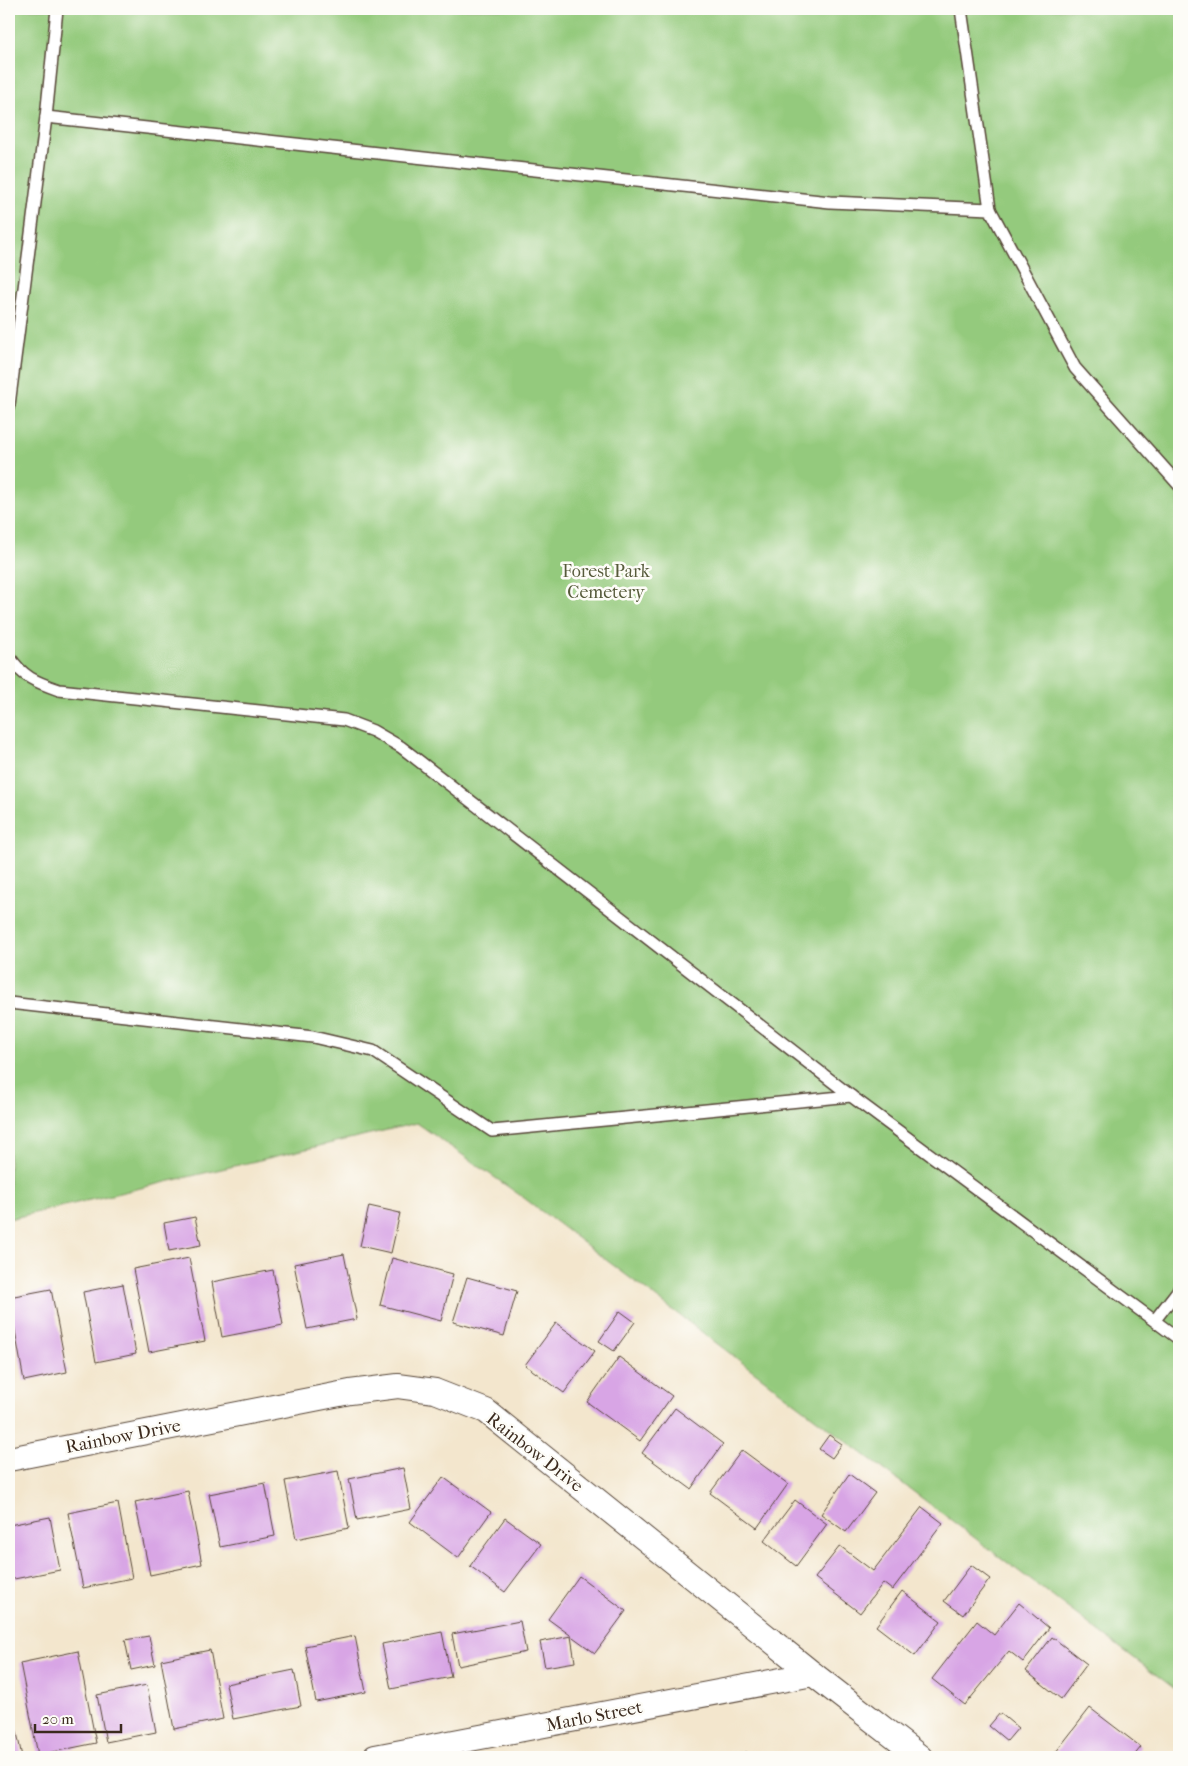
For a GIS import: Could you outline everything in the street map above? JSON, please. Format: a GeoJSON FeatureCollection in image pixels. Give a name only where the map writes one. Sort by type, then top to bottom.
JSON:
{"type":"FeatureCollection","features":[{"type":"Feature","properties":{"kind":"street","name":"Rainbow Drive"},"geometry":{"type":"LineString","coordinates":[[9,1459],[350,1392],[398,1386],[436,1391],[486,1411],[813,1674],[920,1757]]}},
{"type":"Feature","properties":{"kind":"street","name":"Marlo Street"},"geometry":{"type":"LineString","coordinates":[[375,1757],[813,1674]]}},
{"type":"Feature","properties":{"kind":"lane"},"geometry":{"type":"LineString","coordinates":[[9,405],[10,377],[46,117],[58,9]]}},
{"type":"Feature","properties":{"kind":"lane"},"geometry":{"type":"LineString","coordinates":[[961,9],[990,209],[1075,368],[1179,485]]}},
{"type":"Feature","properties":{"kind":"lane"},"geometry":{"type":"LineString","coordinates":[[46,117],[830,202],[990,209]]}},
{"type":"Feature","properties":{"kind":"lane"},"geometry":{"type":"LineString","coordinates":[[9,656],[16,666],[35,682],[58,690],[344,720],[374,731],[401,747],[851,1096],[1179,1339]]}},
{"type":"Feature","properties":{"kind":"lane"},"geometry":{"type":"LineString","coordinates":[[9,1003],[313,1037],[373,1051],[492,1131],[851,1096]]}},
{"type":"Feature","properties":{"kind":"lane"},"geometry":{"type":"LineString","coordinates":[[1155,1320],[1179,1289]]}},
{"type":"Feature","properties":{"kind":"green space","name":"Forest Park Cemetery"},"geometry":{"type":"Polygon","coordinates":[[[9,9],[1179,9],[1179,1692],[524,1198],[417,1123],[9,1219],[9,9]]]}},
{"type":"Feature","properties":{"kind":"building"},"geometry":{"type":"Polygon","coordinates":[[[369,1206],[400,1213],[391,1253],[360,1246],[369,1206]]]}},
{"type":"Feature","properties":{"kind":"building"},"geometry":{"type":"Polygon","coordinates":[[[195,1217],[201,1245],[169,1251],[164,1223],[195,1217]]]}},
{"type":"Feature","properties":{"kind":"building"},"geometry":{"type":"Polygon","coordinates":[[[344,1254],[357,1319],[307,1329],[294,1264],[344,1254]]]}},
{"type":"Feature","properties":{"kind":"building"},"geometry":{"type":"Polygon","coordinates":[[[189,1258],[205,1341],[149,1352],[133,1269],[189,1258]]]}},
{"type":"Feature","properties":{"kind":"building"},"geometry":{"type":"Polygon","coordinates":[[[392,1258],[453,1274],[441,1321],[380,1305],[392,1258]]]}},
{"type":"Feature","properties":{"kind":"building"},"geometry":{"type":"Polygon","coordinates":[[[273,1270],[283,1325],[222,1337],[212,1282],[273,1270]]]}},
{"type":"Feature","properties":{"kind":"building"},"geometry":{"type":"Polygon","coordinates":[[[467,1277],[517,1291],[504,1336],[453,1322],[467,1277]]]}},
{"type":"Feature","properties":{"kind":"building"},"geometry":{"type":"Polygon","coordinates":[[[123,1284],[136,1354],[96,1362],[83,1292],[123,1284]]]}},
{"type":"Feature","properties":{"kind":"building"},"geometry":{"type":"Polygon","coordinates":[[[51,1289],[67,1372],[24,1381],[9,1297],[51,1289]]]}},
{"type":"Feature","properties":{"kind":"building"},"geometry":{"type":"Polygon","coordinates":[[[620,1311],[635,1322],[614,1351],[599,1341],[620,1311]]]}},
{"type":"Feature","properties":{"kind":"building"},"geometry":{"type":"Polygon","coordinates":[[[556,1323],[595,1351],[564,1393],[525,1365],[556,1323]]]}},
{"type":"Feature","properties":{"kind":"building"},"geometry":{"type":"Polygon","coordinates":[[[619,1357],[672,1396],[640,1441],[587,1402],[619,1357]]]}},
{"type":"Feature","properties":{"kind":"building"},"geometry":{"type":"Polygon","coordinates":[[[675,1408],[723,1444],[691,1489],[642,1453],[675,1408]]]}},
{"type":"Feature","properties":{"kind":"building"},"geometry":{"type":"Polygon","coordinates":[[[829,1435],[842,1444],[832,1458],[819,1449],[829,1435]]]}},
{"type":"Feature","properties":{"kind":"building"},"geometry":{"type":"Polygon","coordinates":[[[742,1450],[788,1484],[757,1528],[710,1493],[742,1450]]]}},
{"type":"Feature","properties":{"kind":"building"},"geometry":{"type":"Polygon","coordinates":[[[403,1468],[411,1509],[357,1520],[349,1479],[403,1468]]]}},
{"type":"Feature","properties":{"kind":"building"},"geometry":{"type":"Polygon","coordinates":[[[338,1471],[349,1528],[296,1539],[285,1481],[338,1471]]]}},
{"type":"Feature","properties":{"kind":"building"},"geometry":{"type":"Polygon","coordinates":[[[849,1474],[875,1493],[846,1532],[821,1514],[849,1474]]]}},
{"type":"Feature","properties":{"kind":"building"},"geometry":{"type":"Polygon","coordinates":[[[443,1477],[491,1512],[458,1558],[410,1522],[443,1477]]]}},
{"type":"Feature","properties":{"kind":"building"},"geometry":{"type":"Polygon","coordinates":[[[265,1483],[275,1536],[220,1547],[209,1494],[265,1483]]]}},
{"type":"Feature","properties":{"kind":"building"},"geometry":{"type":"Polygon","coordinates":[[[188,1491],[202,1564],[150,1575],[135,1502],[188,1491]]]}},
{"type":"Feature","properties":{"kind":"building"},"geometry":{"type":"Polygon","coordinates":[[[795,1500],[827,1524],[796,1566],[764,1541],[795,1500]]]}},
{"type":"Feature","properties":{"kind":"building"},"geometry":{"type":"Polygon","coordinates":[[[118,1503],[132,1578],[83,1588],[68,1513],[118,1503]]]}},
{"type":"Feature","properties":{"kind":"building"},"geometry":{"type":"Polygon","coordinates":[[[922,1507],[943,1523],[892,1590],[883,1583],[860,1613],[815,1578],[840,1546],[873,1571],[922,1507]]]}},
{"type":"Feature","properties":{"kind":"building"},"geometry":{"type":"Polygon","coordinates":[[[50,1517],[60,1570],[9,1580],[9,1525],[50,1517]]]}},
{"type":"Feature","properties":{"kind":"building"},"geometry":{"type":"Polygon","coordinates":[[[505,1518],[541,1544],[505,1592],[470,1566],[505,1518]]]}},
{"type":"Feature","properties":{"kind":"building"},"geometry":{"type":"Polygon","coordinates":[[[971,1565],[990,1579],[963,1615],[944,1601],[971,1565]]]}},
{"type":"Feature","properties":{"kind":"building"},"geometry":{"type":"Polygon","coordinates":[[[579,1576],[626,1611],[595,1653],[548,1619],[579,1576]]]}},
{"type":"Feature","properties":{"kind":"building"},"geometry":{"type":"Polygon","coordinates":[[[902,1591],[941,1621],[915,1656],[876,1626],[902,1591]]]}},
{"type":"Feature","properties":{"kind":"building"},"geometry":{"type":"Polygon","coordinates":[[[1019,1603],[1049,1628],[1023,1662],[1009,1651],[965,1705],[932,1679],[977,1621],[994,1635],[1019,1603]]]}},
{"type":"Feature","properties":{"kind":"building"},"geometry":{"type":"Polygon","coordinates":[[[520,1621],[526,1652],[458,1666],[452,1634],[520,1621]]]}},
{"type":"Feature","properties":{"kind":"building"},"geometry":{"type":"Polygon","coordinates":[[[442,1632],[451,1677],[391,1689],[382,1644],[442,1632]]]}},
{"type":"Feature","properties":{"kind":"building"},"geometry":{"type":"Polygon","coordinates":[[[149,1636],[155,1665],[131,1670],[125,1640],[149,1636]]]}},
{"type":"Feature","properties":{"kind":"building"},"geometry":{"type":"Polygon","coordinates":[[[355,1636],[366,1692],[316,1702],[305,1646],[355,1636]]]}},
{"type":"Feature","properties":{"kind":"building"},"geometry":{"type":"Polygon","coordinates":[[[571,1636],[575,1662],[545,1667],[540,1642],[571,1636]]]}},
{"type":"Feature","properties":{"kind":"building"},"geometry":{"type":"Polygon","coordinates":[[[1052,1637],[1087,1664],[1061,1699],[1026,1671],[1052,1637]]]}},
{"type":"Feature","properties":{"kind":"building"},"geometry":{"type":"Polygon","coordinates":[[[210,1650],[223,1719],[174,1729],[161,1660],[210,1650]]]}},
{"type":"Feature","properties":{"kind":"building"},"geometry":{"type":"Polygon","coordinates":[[[78,1651],[96,1743],[38,1755],[20,1663],[78,1651]]]}},
{"type":"Feature","properties":{"kind":"building"},"geometry":{"type":"Polygon","coordinates":[[[294,1670],[301,1706],[233,1719],[226,1684],[294,1670]]]}},
{"type":"Feature","properties":{"kind":"building"},"geometry":{"type":"Polygon","coordinates":[[[147,1685],[156,1732],[106,1742],[97,1695],[147,1685]]]}},
{"type":"Feature","properties":{"kind":"building"},"geometry":{"type":"Polygon","coordinates":[[[9,1703],[11,1703],[22,1757],[9,1757],[9,1703]]]}},
{"type":"Feature","properties":{"kind":"building"},"geometry":{"type":"Polygon","coordinates":[[[1090,1708],[1141,1747],[1133,1757],[1052,1757],[1090,1708]]]}},
{"type":"Feature","properties":{"kind":"building"},"geometry":{"type":"Polygon","coordinates":[[[1000,1713],[1018,1728],[1007,1741],[989,1726],[1000,1713]]]}},
{"type":"Feature","properties":{"kind":"building"},"geometry":{"type":"Polygon","coordinates":[[[747,1752],[748,1757],[728,1757],[728,1756],[747,1752]]]}}]}
